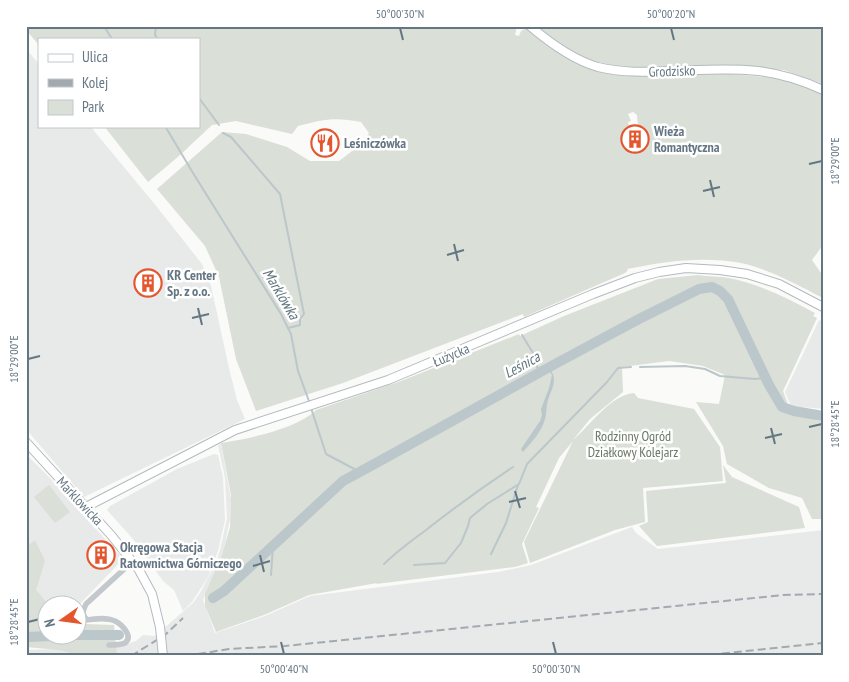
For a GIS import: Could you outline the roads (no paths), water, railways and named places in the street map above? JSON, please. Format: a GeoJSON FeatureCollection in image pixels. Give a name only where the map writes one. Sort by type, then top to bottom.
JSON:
{"type":"FeatureCollection","features":[{"type":"Feature","properties":{"kind":"main road","name":"Grodzisko"},"geometry":{"type":"LineString","coordinates":[[530,26],[569,54],[604,68],[642,72],[759,70],[795,78],[823,90]]}},
{"type":"Feature","properties":{"kind":"main road","name":"Łużycka"},"geometry":{"type":"LineString","coordinates":[[86,507],[235,430],[388,380],[614,285],[659,272],[686,268],[704,268],[747,274],[779,284],[823,308]]}},
{"type":"Feature","properties":{"kind":"main road","name":"Marklowicka"},"geometry":{"type":"LineString","coordinates":[[26,442],[133,561],[145,580],[154,600],[160,627],[163,656]]}},
{"type":"Feature","properties":{"kind":"street"},"geometry":{"type":"LineString","coordinates":[[109,645],[123,644],[127,640],[128,635],[125,629],[114,621],[105,618],[87,620],[83,616],[83,612],[86,604],[133,561]]}},
{"type":"Feature","properties":{"kind":"waterway","name":"Marklówka"},"geometry":{"type":"LineString","coordinates":[[104,26],[111,38]]}},
{"type":"Feature","properties":{"kind":"waterway"},"geometry":{"type":"LineString","coordinates":[[156,26],[155,35],[157,38]]}},
{"type":"Feature","properties":{"kind":"waterway"},"geometry":{"type":"LineString","coordinates":[[200,99],[219,125]]}},
{"type":"Feature","properties":{"kind":"waterway","name":"Marklówka"},"geometry":{"type":"LineString","coordinates":[[166,128],[281,314],[291,334],[298,371],[310,404]]}},
{"type":"Feature","properties":{"kind":"waterway"},"geometry":{"type":"LineString","coordinates":[[223,133],[231,137],[280,194],[304,314],[300,319],[300,325],[288,328]]}},
{"type":"Feature","properties":{"kind":"waterway","name":"Leśnica"},"geometry":{"type":"LineString","coordinates":[[213,598],[224,591],[343,481],[555,364],[699,289],[712,287],[720,291],[728,299],[769,385],[782,407],[823,416]]}},
{"type":"Feature","properties":{"kind":"waterway"},"geometry":{"type":"LineString","coordinates":[[522,335],[533,353],[535,363],[540,372]]}},
{"type":"Feature","properties":{"kind":"waterway"},"geometry":{"type":"LineString","coordinates":[[640,367],[685,366],[705,369],[720,376],[765,378]]}},
{"type":"Feature","properties":{"kind":"waterway"},"geometry":{"type":"LineString","coordinates":[[414,565],[445,563],[461,543],[470,518],[487,504],[519,484],[527,464],[607,382],[618,368],[631,367]]}},
{"type":"Feature","properties":{"kind":"waterway","name":"Marklówka"},"geometry":{"type":"LineString","coordinates":[[311,408],[326,454],[360,472]]}},
{"type":"Feature","properties":{"kind":"waterway"},"geometry":{"type":"LineString","coordinates":[[384,564],[404,546],[513,467]]}},
{"type":"Feature","properties":{"kind":"waterway"},"geometry":{"type":"LineString","coordinates":[[491,554],[506,523],[518,485]]}},
{"type":"Feature","properties":{"kind":"waterway"},"geometry":{"type":"LineString","coordinates":[[271,575],[273,546]]}},
{"type":"Feature","properties":{"kind":"waterway","name":"Leśnica"},"geometry":{"type":"LineString","coordinates":[[26,637],[119,635]]}},
{"type":"Feature","properties":{"kind":"railway"},"geometry":{"type":"LineString","coordinates":[[186,656],[229,649],[285,646],[783,595],[823,594]]}},
{"type":"Feature","properties":{"kind":"railway"},"geometry":{"type":"LineString","coordinates":[[131,656],[165,635],[183,618]]}},
{"type":"Feature","properties":{"kind":"railway"},"geometry":{"type":"LineString","coordinates":[[698,656],[823,643]]}},
{"type":"Feature","properties":{"kind":"place","name":"Wieża Romantyczna"},"geometry":{"type":"Point","coordinates":[635,139]}},
{"type":"Feature","properties":{"kind":"place","name":"Leśniczówka"},"geometry":{"type":"Point","coordinates":[325,143]}},
{"type":"Feature","properties":{"kind":"place","name":"KR Center Sp. z o.o."},"geometry":{"type":"Point","coordinates":[148,283]}},
{"type":"Feature","properties":{"kind":"place","name":"Okręgowa Stacja Ratownictwa Górniczego"},"geometry":{"type":"Point","coordinates":[101,555]}},
{"type":"Feature","properties":{"kind":"park label","name":"Rodzinny Ogród Działkowy Kolejarz"},"geometry":{"type":"Point","coordinates":[633,444]}}]}
